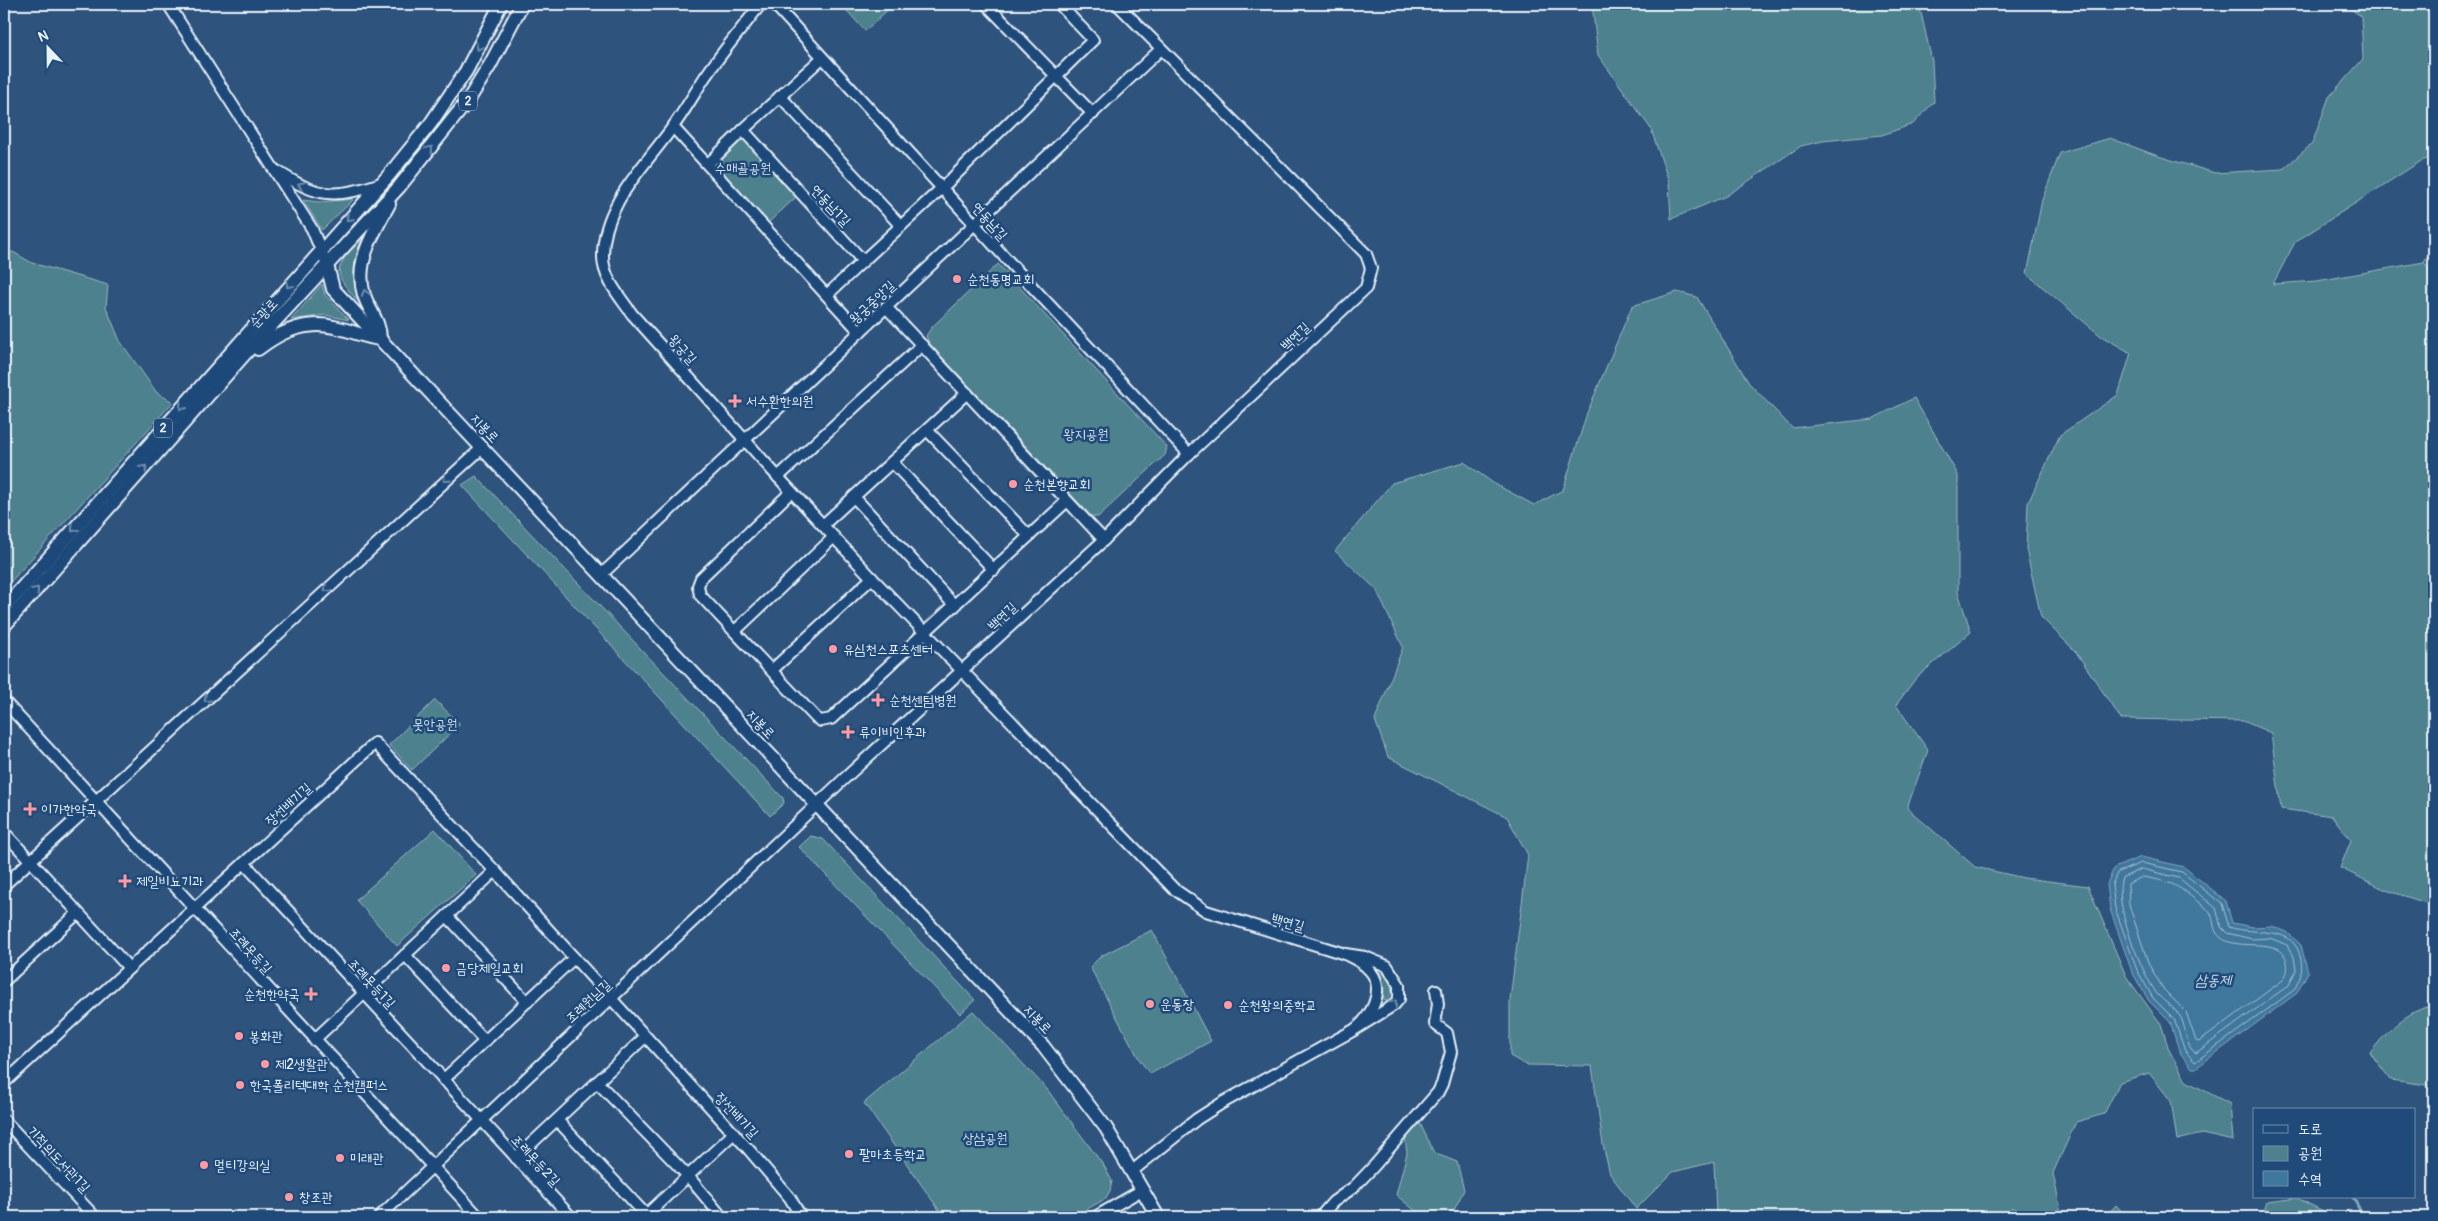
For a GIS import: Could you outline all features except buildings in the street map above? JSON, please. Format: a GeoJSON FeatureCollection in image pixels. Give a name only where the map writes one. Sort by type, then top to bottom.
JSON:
{"type":"FeatureCollection","features":[{"type":"Feature","properties":{"kind":"main road","name":"순광로"},"geometry":{"type":"LineString","coordinates":[[4,608],[381,183],[431,123],[466,71],[501,4]]}},
{"type":"Feature","properties":{"kind":"main road","name":"순광로"},"geometry":{"type":"LineString","coordinates":[[4,626],[243,356],[399,187],[469,99],[490,65],[522,4]]}},
{"type":"Feature","properties":{"kind":"main road"},"geometry":{"type":"LineString","coordinates":[[243,356],[292,328],[314,325],[333,326],[366,338],[380,338],[380,326],[364,296],[361,264],[368,244],[399,187]]}},
{"type":"Feature","properties":{"kind":"main road","name":"지봉로"},"geometry":{"type":"LineString","coordinates":[[327,265],[332,289],[483,447],[1054,1059],[1106,1128],[1158,1217]]}},
{"type":"Feature","properties":{"kind":"street"},"geometry":{"type":"LineString","coordinates":[[168,4],[312,229],[322,248],[327,265]]}},
{"type":"Feature","properties":{"kind":"street","name":"왕궁길"},"geometry":{"type":"LineString","coordinates":[[761,4],[706,75],[673,127],[630,181],[617,204],[605,233],[603,259],[610,282],[632,314],[791,492],[962,672]]}},
{"type":"Feature","properties":{"kind":"street","name":"연동남길"},"geometry":{"type":"LineString","coordinates":[[774,4],[1189,454]]}},
{"type":"Feature","properties":{"kind":"street"},"geometry":{"type":"LineString","coordinates":[[986,4],[1093,114]]}},
{"type":"Feature","properties":{"kind":"street"},"geometry":{"type":"LineString","coordinates":[[827,295],[942,188],[1093,40],[1058,4]]}},
{"type":"Feature","properties":{"kind":"street","name":"백연길"},"geometry":{"type":"LineString","coordinates":[[816,805],[1104,540],[1189,454],[1366,288],[1371,268],[1366,254],[1117,4]]}},
{"type":"Feature","properties":{"kind":"street","name":"왕궁중앙길"},"geometry":{"type":"LineString","coordinates":[[601,575],[1161,49]]}},
{"type":"Feature","properties":{"kind":"street"},"geometry":{"type":"LineString","coordinates":[[708,164],[822,58]]}},
{"type":"Feature","properties":{"kind":"street"},"geometry":{"type":"LineString","coordinates":[[780,96],[901,226]]}},
{"type":"Feature","properties":{"kind":"street"},"geometry":{"type":"LineString","coordinates":[[673,127],[860,332]]}},
{"type":"Feature","properties":{"kind":"street","name":"연동남1길"},"geometry":{"type":"LineString","coordinates":[[743,130],[863,260]]}},
{"type":"Feature","properties":{"kind":"street"},"geometry":{"type":"LineString","coordinates":[[273,169],[294,183],[318,192],[334,194],[355,192],[381,183]]}},
{"type":"Feature","properties":{"kind":"street"},"geometry":{"type":"LineString","coordinates":[[886,307],[1104,540]]}},
{"type":"Feature","properties":{"kind":"street"},"geometry":{"type":"LineString","coordinates":[[778,477],[922,345]]}},
{"type":"Feature","properties":{"kind":"street"},"geometry":{"type":"LineString","coordinates":[[823,525],[966,393]]}},
{"type":"Feature","properties":{"kind":"street"},"geometry":{"type":"LineString","coordinates":[[927,430],[1029,536]]}},
{"type":"Feature","properties":{"kind":"street"},"geometry":{"type":"LineString","coordinates":[[4,885],[483,447]]}},
{"type":"Feature","properties":{"kind":"street"},"geometry":{"type":"LineString","coordinates":[[892,462],[994,570]]}},
{"type":"Feature","properties":{"kind":"street"},"geometry":{"type":"LineString","coordinates":[[791,492],[698,582],[700,594],[816,718],[821,721],[828,721],[994,570],[1066,501]]}},
{"type":"Feature","properties":{"kind":"street"},"geometry":{"type":"LineString","coordinates":[[854,497],[955,606]]}},
{"type":"Feature","properties":{"kind":"street"},"geometry":{"type":"LineString","coordinates":[[735,631],[834,537]]}},
{"type":"Feature","properties":{"kind":"street"},"geometry":{"type":"LineString","coordinates":[[772,670],[872,578]]}},
{"type":"Feature","properties":{"kind":"street","name":"백연길"},"geometry":{"type":"LineString","coordinates":[[962,672],[1108,820],[1161,877],[1190,901],[1206,910],[1230,919],[1345,954],[1360,961],[1370,970],[1377,990],[1372,1010],[1354,1030]]}},
{"type":"Feature","properties":{"kind":"street","name":"조례못등길"},"geometry":{"type":"LineString","coordinates":[[4,700],[314,1040],[479,1217]]}},
{"type":"Feature","properties":{"kind":"street","name":"장선배기길"},"geometry":{"type":"LineString","coordinates":[[4,1083],[375,743],[495,871],[769,1171],[801,1217]]}},
{"type":"Feature","properties":{"kind":"street","name":"조례원님길"},"geometry":{"type":"LineString","coordinates":[[384,1216],[433,1166],[816,805]]}},
{"type":"Feature","properties":{"kind":"street"},"geometry":{"type":"LineString","coordinates":[[4,832],[129,968]]}},
{"type":"Feature","properties":{"kind":"street","name":"조례못등1길"},"geometry":{"type":"LineString","coordinates":[[244,863],[481,1121]]}},
{"type":"Feature","properties":{"kind":"street"},"geometry":{"type":"LineString","coordinates":[[314,1040],[495,871]]}},
{"type":"Feature","properties":{"kind":"street"},"geometry":{"type":"LineString","coordinates":[[4,982],[78,913]]}},
{"type":"Feature","properties":{"kind":"street"},"geometry":{"type":"LineString","coordinates":[[447,916],[527,1002]]}},
{"type":"Feature","properties":{"kind":"street","name":"백연길"},"geometry":{"type":"LineString","coordinates":[[1132,1172],[1197,1119],[1222,1103],[1354,1030],[1394,1005],[1399,999],[1400,991],[1397,980],[1387,966],[1366,957],[1345,954]]}},
{"type":"Feature","properties":{"kind":"street"},"geometry":{"type":"LineString","coordinates":[[405,955],[485,1041]]}},
{"type":"Feature","properties":{"kind":"street"},"geometry":{"type":"LineString","coordinates":[[444,1080],[574,958]]}},
{"type":"Feature","properties":{"kind":"street"},"geometry":{"type":"LineString","coordinates":[[1320,1217],[1332,1202],[1354,1187],[1374,1166],[1442,1084],[1450,1060],[1450,1044],[1446,1033],[1435,1024],[1438,1004],[1436,990]]}},
{"type":"Feature","properties":{"kind":"street"},"geometry":{"type":"LineString","coordinates":[[516,1158],[645,1037]]}},
{"type":"Feature","properties":{"kind":"street"},"geometry":{"type":"LineString","coordinates":[[597,1082],[688,1176],[722,1217]]}},
{"type":"Feature","properties":{"kind":"street","name":"기적의도서관1길"},"geometry":{"type":"LineString","coordinates":[[4,1120],[95,1217]]}},
{"type":"Feature","properties":{"kind":"street"},"geometry":{"type":"LineString","coordinates":[[557,1120],[646,1217],[734,1133]]}},
{"type":"Feature","properties":{"kind":"street","name":"조례못등2길"},"geometry":{"type":"LineString","coordinates":[[481,1121],[571,1217]]}},
{"type":"Feature","properties":{"kind":"street"},"geometry":{"type":"LineString","coordinates":[[1095,1217],[1142,1190]]}},
{"type":"Feature","properties":{"kind":"green space"},"geometry":{"type":"Polygon","coordinates":[[[841,4],[894,4],[865,31],[841,4]]]}},
{"type":"Feature","properties":{"kind":"green space"},"geometry":{"type":"Polygon","coordinates":[[[1592,4],[1919,4],[1932,61],[1934,102],[1913,124],[1882,135],[1823,141],[1801,146],[1726,196],[1671,219],[1669,182],[1651,129],[1598,55],[1592,4]]]}},
{"type":"Feature","properties":{"kind":"green space"},"geometry":{"type":"Polygon","coordinates":[[[2343,4],[2434,4],[2434,157],[2421,161],[2295,242],[2273,284],[2317,281],[2424,262],[2434,277],[2434,908],[2429,904],[2386,890],[2340,868],[2351,840],[2332,816],[2281,809],[2271,733],[2243,721],[2121,719],[2076,652],[2041,617],[2026,549],[2028,503],[2060,435],[2118,395],[2131,353],[2101,336],[2027,274],[2042,200],[2060,153],[2110,138],[2158,156],[2215,173],[2283,169],[2312,144],[2329,97],[2363,59],[2361,16],[2343,4]]]}},
{"type":"Feature","properties":{"kind":"green space","name":"수매골공원"},"geometry":{"type":"Polygon","coordinates":[[[744,138],[796,197],[767,224],[713,167],[744,138]]]}},
{"type":"Feature","properties":{"kind":"green space"},"geometry":{"type":"Polygon","coordinates":[[[354,199],[322,230],[303,200],[319,202],[354,199]]]}},
{"type":"Feature","properties":{"kind":"green space"},"geometry":{"type":"Polygon","coordinates":[[[363,235],[354,271],[355,288],[362,306],[345,285],[339,271],[345,257],[363,235]]]}},
{"type":"Feature","properties":{"kind":"green space"},"geometry":{"type":"Polygon","coordinates":[[[2434,243],[2434,254],[2424,262],[2434,243]]]}},
{"type":"Feature","properties":{"kind":"green space"},"geometry":{"type":"Polygon","coordinates":[[[13,252],[32,263],[108,285],[106,307],[120,341],[157,393],[173,402],[4,589],[4,254],[13,252]]]}},
{"type":"Feature","properties":{"kind":"green space","name":"왕지공원"},"geometry":{"type":"Polygon","coordinates":[[[998,264],[1167,447],[1165,455],[1098,517],[1092,517],[929,343],[926,336],[932,327],[998,264]]]}},
{"type":"Feature","properties":{"kind":"green space"},"geometry":{"type":"Polygon","coordinates":[[[322,284],[325,295],[349,320],[325,315],[291,320],[322,284]]]}},
{"type":"Feature","properties":{"kind":"green space"},"geometry":{"type":"Polygon","coordinates":[[[1677,292],[1697,297],[1749,383],[1792,428],[1872,419],[1914,398],[1958,475],[1958,592],[1971,632],[1916,678],[1896,705],[1928,750],[1907,808],[1975,867],[2024,878],[2088,886],[2126,976],[2161,1024],[2169,1050],[2186,1081],[2230,1104],[2233,1141],[2202,1134],[2177,1140],[2171,1101],[2149,1073],[2120,1082],[2104,1114],[2076,1122],[2053,1173],[2062,1217],[2031,1217],[2012,1207],[2008,1217],[1716,1217],[1714,1162],[1673,1172],[1636,1209],[1610,1174],[1603,1145],[1592,1066],[1526,1065],[1510,1056],[1510,1000],[1528,855],[1507,817],[1388,757],[1375,720],[1403,647],[1376,589],[1335,551],[1392,483],[1464,462],[1493,483],[1534,505],[1563,490],[1587,413],[1632,306],[1677,292]]]}},
{"type":"Feature","properties":{"kind":"green space"},"geometry":{"type":"Polygon","coordinates":[[[476,476],[783,798],[784,803],[770,816],[462,485],[476,476]]]}},
{"type":"Feature","properties":{"kind":"green space","name":"못안공원"},"geometry":{"type":"Polygon","coordinates":[[[435,700],[460,724],[412,770],[389,745],[435,700]]]}},
{"type":"Feature","properties":{"kind":"green space"},"geometry":{"type":"Polygon","coordinates":[[[435,829],[476,875],[397,946],[356,900],[435,829]]]}},
{"type":"Feature","properties":{"kind":"green space"},"geometry":{"type":"Polygon","coordinates":[[[811,836],[823,839],[975,1000],[960,1014],[799,847],[811,836]]]}},
{"type":"Feature","properties":{"kind":"green space","name":"운동장"},"geometry":{"type":"Polygon","coordinates":[[[1152,930],[1211,1041],[1150,1074],[1139,1059],[1090,967],[1101,956],[1152,930]]]}},
{"type":"Feature","properties":{"kind":"green space"},"geometry":{"type":"Polygon","coordinates":[[[1379,971],[1389,981],[1392,989],[1386,1001],[1384,1000],[1383,982],[1379,971]]]}},
{"type":"Feature","properties":{"kind":"green space"},"geometry":{"type":"Polygon","coordinates":[[[2434,1005],[2434,1086],[2391,1080],[2370,1053],[2383,1037],[2406,1017],[2434,1005]]]}},
{"type":"Feature","properties":{"kind":"green space","name":"상삼공원"},"geometry":{"type":"Polygon","coordinates":[[[973,1011],[1046,1088],[1104,1166],[1112,1181],[1110,1191],[1105,1199],[1073,1217],[944,1217],[864,1103],[973,1011]]]}},
{"type":"Feature","properties":{"kind":"green space"},"geometry":{"type":"Polygon","coordinates":[[[1419,1121],[1434,1153],[1457,1162],[1464,1190],[1451,1216],[1423,1217],[1396,1195],[1407,1153],[1404,1132],[1419,1121]]]}},
{"type":"Feature","properties":{"kind":"green space"},"geometry":{"type":"Polygon","coordinates":[[[2297,1198],[2335,1217],[2262,1217],[2267,1202],[2297,1198]]]}},
{"type":"Feature","properties":{"kind":"green space"},"geometry":{"type":"Polygon","coordinates":[[[2116,1205],[2127,1217],[2105,1217],[2116,1205]]]}},
{"type":"Feature","properties":{"kind":"water","name":"삼동제"},"geometry":{"type":"Polygon","coordinates":[[[2141,857],[2184,867],[2226,901],[2232,923],[2253,927],[2272,926],[2287,932],[2301,945],[2308,972],[2297,993],[2196,1068],[2192,1068],[2180,1053],[2170,1022],[2149,1001],[2132,972],[2110,909],[2107,884],[2114,868],[2141,857]]]}},
{"type":"Feature","properties":{"kind":"waterway"},"geometry":{"type":"LineString","coordinates":[[2354,1198],[2363,1216],[2367,1217]]}},
{"type":"Feature","properties":{"kind":"place","name":"순천동명교회"},"geometry":{"type":"Point","coordinates":[957,279]}},
{"type":"Feature","properties":{"kind":"place","name":"서수환한의원"},"geometry":{"type":"Point","coordinates":[735,401]}},
{"type":"Feature","properties":{"kind":"place","name":"순천본향교회"},"geometry":{"type":"Point","coordinates":[1013,484]}},
{"type":"Feature","properties":{"kind":"place","name":"유심천스포츠센터"},"geometry":{"type":"Point","coordinates":[833,649]}},
{"type":"Feature","properties":{"kind":"place","name":"순천센텀병원"},"geometry":{"type":"Point","coordinates":[878,700]}},
{"type":"Feature","properties":{"kind":"place","name":"류이비인후과"},"geometry":{"type":"Point","coordinates":[848,732]}},
{"type":"Feature","properties":{"kind":"place","name":"이가한약국"},"geometry":{"type":"Point","coordinates":[30,809]}},
{"type":"Feature","properties":{"kind":"place","name":"제일비뇨기과"},"geometry":{"type":"Point","coordinates":[125,881]}},
{"type":"Feature","properties":{"kind":"place","name":"금당제일교회"},"geometry":{"type":"Point","coordinates":[446,968]}},
{"type":"Feature","properties":{"kind":"place","name":"순천한약국"},"geometry":{"type":"Point","coordinates":[311,994]}},
{"type":"Feature","properties":{"kind":"place","name":"운동장"},"geometry":{"type":"Point","coordinates":[1150,1004]}},
{"type":"Feature","properties":{"kind":"place","name":"순천왕의중학교"},"geometry":{"type":"Point","coordinates":[1228,1005]}},
{"type":"Feature","properties":{"kind":"place","name":"봉화관"},"geometry":{"type":"Point","coordinates":[239,1036]}},
{"type":"Feature","properties":{"kind":"place","name":"제2생활관"},"geometry":{"type":"Point","coordinates":[265,1064]}},
{"type":"Feature","properties":{"kind":"place","name":"한국폴리텍대학 순천캠퍼스"},"geometry":{"type":"Point","coordinates":[240,1085]}},
{"type":"Feature","properties":{"kind":"place","name":"팔마초등학교"},"geometry":{"type":"Point","coordinates":[849,1154]}},
{"type":"Feature","properties":{"kind":"place","name":"미래관"},"geometry":{"type":"Point","coordinates":[340,1158]}},
{"type":"Feature","properties":{"kind":"place","name":"멀티강의실"},"geometry":{"type":"Point","coordinates":[204,1165]}},
{"type":"Feature","properties":{"kind":"place","name":"창조관"},"geometry":{"type":"Point","coordinates":[289,1197]}}]}
